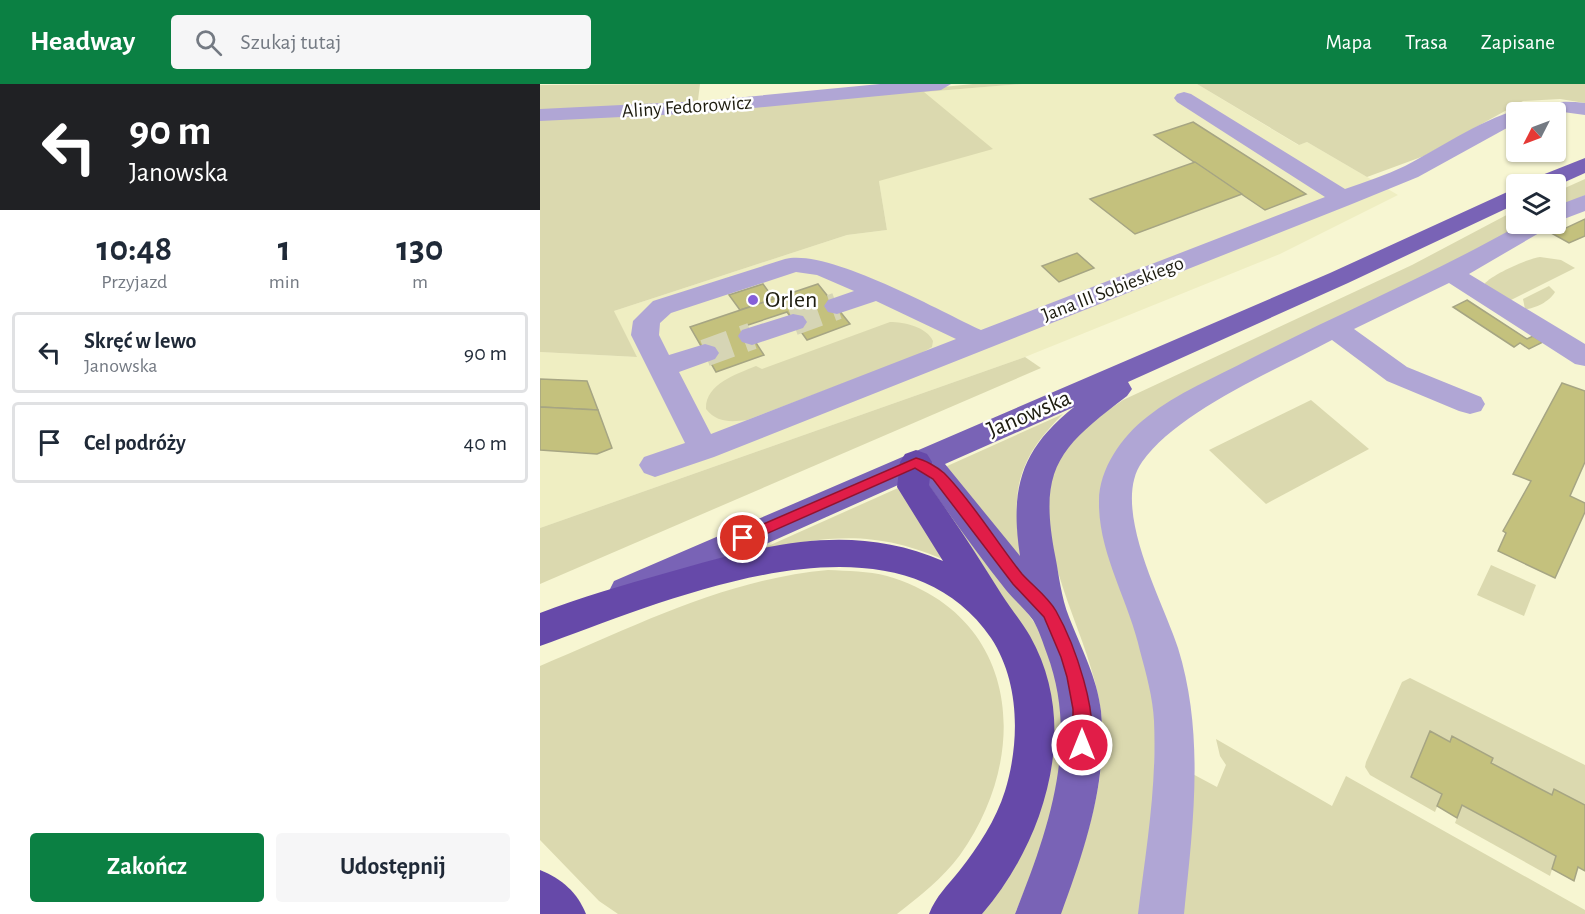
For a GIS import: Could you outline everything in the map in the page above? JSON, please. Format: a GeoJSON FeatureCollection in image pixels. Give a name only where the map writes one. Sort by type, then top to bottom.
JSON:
{"type":"FeatureCollection","features":[{"type":"Feature","properties":{"kind":"highway"},"geometry":{"type":"LineString","coordinates":[[916,462],[912,487],[969,569],[1019,652],[1027,675],[1035,720],[1034,760],[1024,802],[1005,843],[979,884],[952,914]]}},
{"type":"Feature","properties":{"kind":"highway"},"geometry":{"type":"LineString","coordinates":[[579,613],[761,560],[832,551],[882,555],[915,563],[965,588],[993,611]]}},
{"type":"Feature","properties":{"kind":"highway","name":"Janowska"},"geometry":{"type":"LineString","coordinates":[[540,630],[579,613]]}},
{"type":"Feature","properties":{"kind":"highway"},"geometry":{"type":"LineString","coordinates":[[540,893],[562,914]]}},
{"type":"Feature","properties":{"kind":"main road"},"geometry":{"type":"LineString","coordinates":[[1564,174],[1585,165]]}},
{"type":"Feature","properties":{"kind":"main road","name":"Janowska"},"geometry":{"type":"LineString","coordinates":[[579,613],[916,462],[1171,352],[1506,200]]}},
{"type":"Feature","properties":{"kind":"main road"},"geometry":{"type":"LineString","coordinates":[[1038,914],[1070,820],[1079,779],[1082,745],[1081,709],[1075,677],[1069,657],[1049,613],[1030,512],[1039,465],[1054,441],[1085,412],[1171,352]]}},
{"type":"Feature","properties":{"kind":"main road"},"geometry":{"type":"LineString","coordinates":[[916,462],[938,475],[1018,579],[1049,613]]}},
{"type":"Feature","properties":{"kind":"street"},"geometry":{"type":"LineString","coordinates":[[703,107],[709,84]]}},
{"type":"Feature","properties":{"kind":"street","name":"Aliny Fedorowicz"},"geometry":{"type":"LineString","coordinates":[[540,115],[703,107],[941,84]]}},
{"type":"Feature","properties":{"kind":"street"},"geometry":{"type":"LineString","coordinates":[[1184,98],[1344,199]]}},
{"type":"Feature","properties":{"kind":"street"},"geometry":{"type":"LineString","coordinates":[[1566,108],[1585,109]]}},
{"type":"Feature","properties":{"kind":"street"},"geometry":{"type":"LineString","coordinates":[[1566,110],[1585,117]]}},
{"type":"Feature","properties":{"kind":"street","name":"Jana III Sobieskiego"},"geometry":{"type":"LineString","coordinates":[[655,465],[703,449],[1344,199],[1410,172],[1506,120]]}},
{"type":"Feature","properties":{"kind":"street"},"geometry":{"type":"LineString","coordinates":[[1566,211],[1585,202]]}},
{"type":"Feature","properties":{"kind":"street"},"geometry":{"type":"LineString","coordinates":[[1161,914],[1174,805],[1173,719],[1159,649],[1120,537],[1116,485],[1127,458],[1157,425],[1194,401],[1334,328],[1450,273],[1520,234]]}},
{"type":"Feature","properties":{"kind":"street"},"geometry":{"type":"LineString","coordinates":[[703,449],[642,330],[644,321],[662,307],[794,264],[809,264],[824,267],[980,340]]}},
{"type":"Feature","properties":{"kind":"street"},"geometry":{"type":"LineString","coordinates":[[1450,273],[1585,357]]}},
{"type":"Feature","properties":{"kind":"street"},"geometry":{"type":"LineString","coordinates":[[837,306],[877,292]]}},
{"type":"Feature","properties":{"kind":"street"},"geometry":{"type":"LineString","coordinates":[[752,336],[793,322]]}},
{"type":"Feature","properties":{"kind":"street"},"geometry":{"type":"LineString","coordinates":[[1334,328],[1397,374],[1470,404]]}},
{"type":"Feature","properties":{"kind":"street"},"geometry":{"type":"LineString","coordinates":[[662,368],[705,353]]}},
{"type":"Feature","properties":{"kind":"shaded area"},"geometry":{"type":"Polygon","coordinates":[[[700,84],[698,100],[688,105],[540,113],[540,85],[700,84]]]}},
{"type":"Feature","properties":{"kind":"shaded area"},"geometry":{"type":"Polygon","coordinates":[[[973,84],[1022,84],[924,92],[993,149],[879,181],[887,230],[847,235],[614,311],[637,357],[540,352],[540,120],[681,113],[973,84]]]}},
{"type":"Feature","properties":{"kind":"shaded area"},"geometry":{"type":"Polygon","coordinates":[[[1022,84],[1197,84],[1298,145],[1307,142],[1398,195],[1280,254],[1025,357],[540,528],[540,352],[636,357],[614,311],[847,235],[887,230],[879,181],[924,92],[1022,84]]]}},
{"type":"Feature","properties":{"kind":"shaded area"},"geometry":{"type":"Polygon","coordinates":[[[1197,84],[1585,84],[1585,103],[1560,99],[1506,102],[1506,110],[1424,156],[1367,177],[1307,142],[1299,145],[1197,84]]]}},
{"type":"Feature","properties":{"kind":"shaded area"},"geometry":{"type":"Polygon","coordinates":[[[1585,179],[1585,195],[1566,204],[1566,188],[1585,179]]]}},
{"type":"Feature","properties":{"kind":"shaded area"},"geometry":{"type":"Polygon","coordinates":[[[1506,215],[1507,234],[1120,455],[1157,678],[1150,914],[1060,914],[1089,828],[1099,783],[1103,738],[1101,710],[1095,682],[1052,547],[1046,502],[1051,477],[1057,463],[1075,438],[1123,400],[1412,265],[1506,215]]]}},
{"type":"Feature","properties":{"kind":"shaded area"},"geometry":{"type":"Polygon","coordinates":[[[1540,257],[1561,260],[1575,268],[1507,302],[1484,285],[1509,268],[1540,257]]]}},
{"type":"Feature","properties":{"kind":"shaded area"},"geometry":{"type":"Polygon","coordinates":[[[1549,286],[1555,292],[1550,298],[1538,306],[1525,309],[1523,299],[1549,286]]]}},
{"type":"Feature","properties":{"kind":"shaded area"},"geometry":{"type":"Polygon","coordinates":[[[890,322],[908,324],[926,332],[933,341],[932,347],[918,355],[747,420],[720,419],[706,409],[711,393],[732,377],[756,366],[762,369],[890,322]]]}},
{"type":"Feature","properties":{"kind":"shaded area"},"geometry":{"type":"Polygon","coordinates":[[[1025,357],[1041,368],[540,584],[540,528],[1025,357]]]}},
{"type":"Feature","properties":{"kind":"shaded area"},"geometry":{"type":"Polygon","coordinates":[[[1311,400],[1369,449],[1266,504],[1209,450],[1311,400]]]}},
{"type":"Feature","properties":{"kind":"shaded area"},"geometry":{"type":"Polygon","coordinates":[[[1063,414],[1033,450],[1024,467],[1019,484],[1017,522],[1024,567],[945,467],[1063,414]]]}},
{"type":"Feature","properties":{"kind":"shaded area"},"geometry":{"type":"Polygon","coordinates":[[[933,482],[1051,646],[1065,737],[1049,829],[1015,914],[980,914],[1053,751],[925,486],[933,482]]]}},
{"type":"Feature","properties":{"kind":"shaded area"},"geometry":{"type":"Polygon","coordinates":[[[898,488],[952,563],[901,545],[856,538],[809,541],[757,551],[898,488]]]}},
{"type":"Feature","properties":{"kind":"shaded area"},"geometry":{"type":"Polygon","coordinates":[[[1491,565],[1536,585],[1524,616],[1477,595],[1491,565]]]}},
{"type":"Feature","properties":{"kind":"shaded area"},"geometry":{"type":"Polygon","coordinates":[[[828,570],[887,576],[931,595],[965,622],[988,655],[1000,692],[1004,733],[998,774],[983,816],[960,855],[922,894],[897,914],[618,914],[599,901],[540,840],[540,666],[645,621],[717,594],[790,575],[828,570]]]}},
{"type":"Feature","properties":{"kind":"shaded area"},"geometry":{"type":"Polygon","coordinates":[[[1410,678],[1585,765],[1585,805],[1554,789],[1552,795],[1491,763],[1493,758],[1452,736],[1450,742],[1430,731],[1411,777],[1442,794],[1435,812],[1370,775],[1365,767],[1366,762],[1402,682],[1410,678]]]}},
{"type":"Feature","properties":{"kind":"shaded area"},"geometry":{"type":"Polygon","coordinates":[[[1216,739],[1332,806],[1346,776],[1585,910],[1585,914],[1169,914],[1187,771],[1217,787],[1226,765],[1220,756],[1216,739]]]}},
{"type":"Feature","properties":{"kind":"shaded area"},"geometry":{"type":"Polygon","coordinates":[[[1462,805],[1556,856],[1550,876],[1455,823],[1462,805]]]}},
{"type":"Feature","properties":{"kind":"building"},"geometry":{"type":"Polygon","coordinates":[[[1193,122],[1306,194],[1265,210],[1154,135],[1193,122]]]}},
{"type":"Feature","properties":{"kind":"building"},"geometry":{"type":"Polygon","coordinates":[[[1195,162],[1242,194],[1135,234],[1090,199],[1195,162]]]}},
{"type":"Feature","properties":{"kind":"building"},"geometry":{"type":"Polygon","coordinates":[[[1585,219],[1585,236],[1569,243],[1553,234],[1566,234],[1566,228],[1585,219]]]}},
{"type":"Feature","properties":{"kind":"building"},"geometry":{"type":"Polygon","coordinates":[[[1077,253],[1094,268],[1059,282],[1042,266],[1077,253]]]}},
{"type":"Feature","properties":{"kind":"building"},"geometry":{"type":"Polygon","coordinates":[[[763,284],[774,299],[740,310],[729,295],[763,284]]]}},
{"type":"Feature","properties":{"kind":"building"},"geometry":{"type":"Polygon","coordinates":[[[818,284],[850,324],[807,340],[787,312],[745,326],[764,355],[716,372],[690,327],[818,284]]]}},
{"type":"Feature","properties":{"kind":"building"},"geometry":{"type":"Polygon","coordinates":[[[1467,300],[1527,339],[1533,336],[1543,342],[1529,349],[1520,343],[1514,347],[1453,307],[1467,300]]]}},
{"type":"Feature","properties":{"kind":"building"},"geometry":{"type":"Polygon","coordinates":[[[540,379],[587,381],[598,410],[540,407],[540,379]]]}},
{"type":"Feature","properties":{"kind":"building"},"geometry":{"type":"Polygon","coordinates":[[[1562,383],[1585,391],[1585,462],[1570,496],[1585,503],[1585,512],[1555,578],[1498,551],[1506,533],[1503,531],[1531,481],[1513,474],[1562,383]]]}},
{"type":"Feature","properties":{"kind":"building"},"geometry":{"type":"Polygon","coordinates":[[[540,407],[598,410],[612,448],[597,454],[540,450],[540,407]]]}},
{"type":"Feature","properties":{"kind":"building"},"geometry":{"type":"Polygon","coordinates":[[[1430,731],[1450,742],[1452,736],[1493,758],[1491,763],[1552,795],[1554,789],[1585,805],[1585,871],[1578,867],[1574,881],[1552,869],[1556,856],[1462,805],[1457,818],[1437,806],[1442,794],[1411,777],[1430,731]]]}},
{"type":"Feature","properties":{"kind":"tunnel"},"geometry":{"type":"LineString","coordinates":[[793,322],[837,306]]}},
{"type":"Feature","properties":{"kind":"tunnel"},"geometry":{"type":"LineString","coordinates":[[705,353],[752,336]]}},
{"type":"Feature","properties":{"kind":"place","name":"Orlen"},"geometry":{"type":"Point","coordinates":[753,300]}},
{"type":"Feature","properties":{"kind":"route"},"geometry":{"type":"LineString","coordinates":[[743,538],[916,462],[938,475],[1018,579],[1049,613],[1069,657],[1075,677],[1081,709],[1082,745]]}}]}
